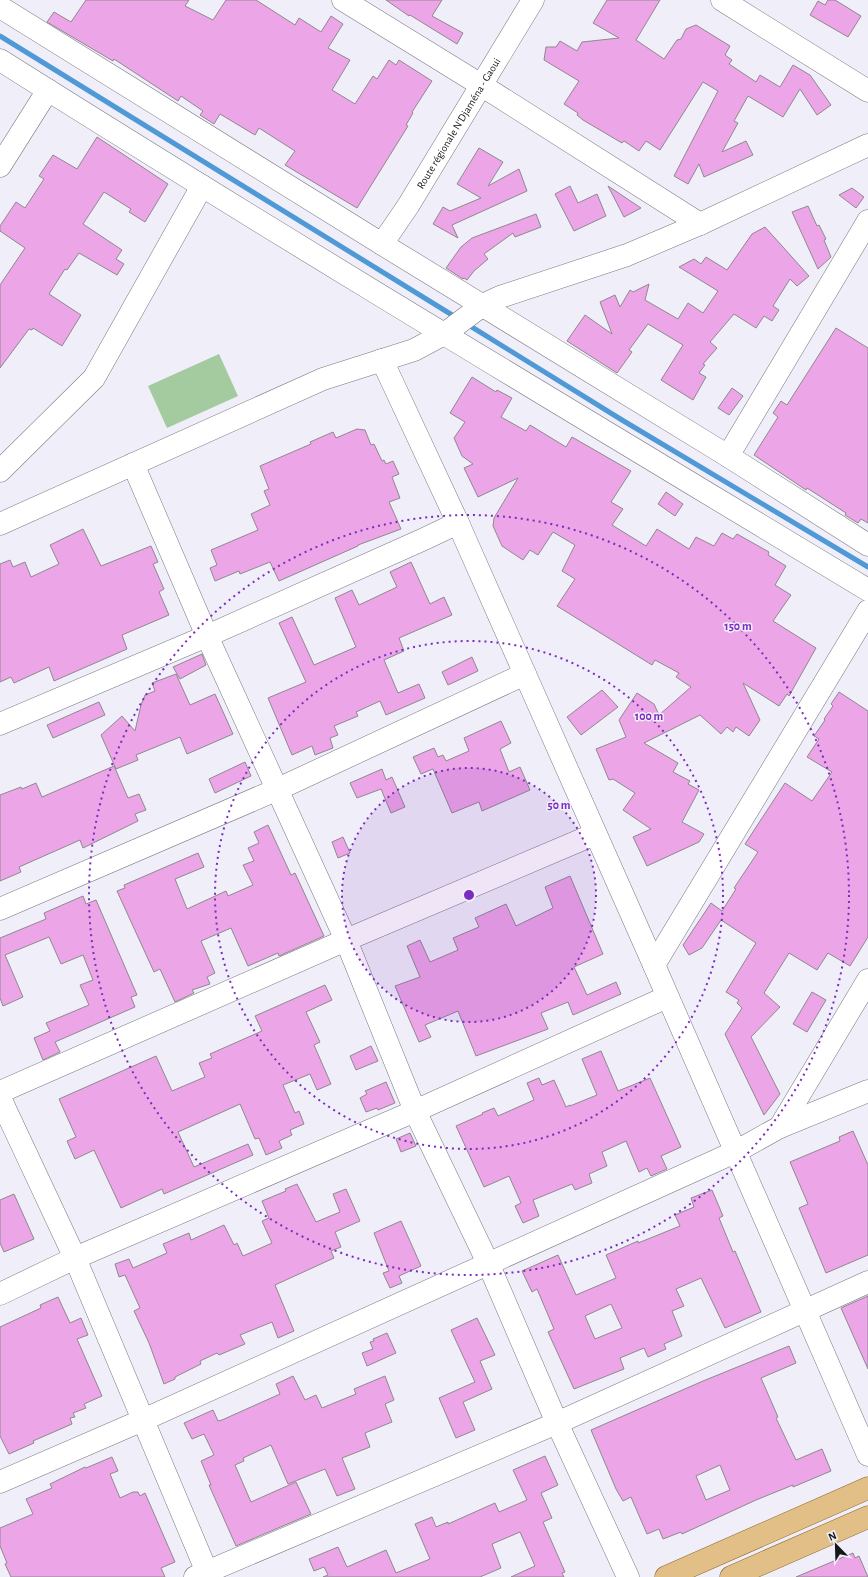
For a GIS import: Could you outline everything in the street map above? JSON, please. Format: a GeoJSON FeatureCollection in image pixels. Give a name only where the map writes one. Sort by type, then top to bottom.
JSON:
{"type":"FeatureCollection","features":[{"type":"Feature","properties":{"kind":"main road"},"geometry":{"type":"LineString","coordinates":[[666,1577],[868,1488]]}},
{"type":"Feature","properties":{"kind":"main road"},"geometry":{"type":"LineString","coordinates":[[731,1577],[868,1517]]}},
{"type":"Feature","properties":{"kind":"street"},"geometry":{"type":"LineString","coordinates":[[343,0],[481,85],[700,224]]}},
{"type":"Feature","properties":{"kind":"street","name":"Route régionale N'Djaména - Gaoui"},"geometry":{"type":"LineString","coordinates":[[382,244],[408,206],[532,0]]}},
{"type":"Feature","properties":{"kind":"street"},"geometry":{"type":"LineString","coordinates":[[722,0],[868,90]]}},
{"type":"Feature","properties":{"kind":"street"},"geometry":{"type":"LineString","coordinates":[[0,7],[382,244],[479,308],[728,456],[868,545]]}},
{"type":"Feature","properties":{"kind":"street"},"geometry":{"type":"LineString","coordinates":[[0,60],[202,186],[448,331],[868,590]]}},
{"type":"Feature","properties":{"kind":"street"},"geometry":{"type":"LineString","coordinates":[[0,166],[48,90]]}},
{"type":"Feature","properties":{"kind":"street"},"geometry":{"type":"LineString","coordinates":[[0,524],[322,379],[414,350],[448,331],[479,308],[500,297],[627,255],[700,224],[868,145]]}},
{"type":"Feature","properties":{"kind":"street"},"geometry":{"type":"LineString","coordinates":[[0,471],[94,378],[202,186]]}},
{"type":"Feature","properties":{"kind":"street"},"geometry":{"type":"LineString","coordinates":[[728,456],[868,220]]}},
{"type":"Feature","properties":{"kind":"street"},"geometry":{"type":"LineString","coordinates":[[382,360],[458,523],[594,834],[654,965],[868,1455]]}},
{"type":"Feature","properties":{"kind":"street"},"geometry":{"type":"LineString","coordinates":[[133,464],[207,636],[276,790],[346,940],[415,1111],[488,1263],[557,1423],[628,1577]]}},
{"type":"Feature","properties":{"kind":"street"},"geometry":{"type":"LineString","coordinates":[[0,724],[207,636],[458,523]]}},
{"type":"Feature","properties":{"kind":"street"},"geometry":{"type":"LineString","coordinates":[[654,965],[868,611]]}},
{"type":"Feature","properties":{"kind":"street"},"geometry":{"type":"LineString","coordinates":[[0,909],[276,790],[525,674]]}},
{"type":"Feature","properties":{"kind":"street"},"geometry":{"type":"LineString","coordinates":[[0,1092],[346,940],[594,834]]}},
{"type":"Feature","properties":{"kind":"street"},"geometry":{"type":"LineString","coordinates":[[780,1127],[868,980]]}},
{"type":"Feature","properties":{"kind":"street"},"geometry":{"type":"LineString","coordinates":[[0,1294],[75,1258],[415,1111],[667,997]]}},
{"type":"Feature","properties":{"kind":"street"},"geometry":{"type":"LineString","coordinates":[[0,1482],[143,1420],[735,1152],[780,1127],[868,1091]]}},
{"type":"Feature","properties":{"kind":"street"},"geometry":{"type":"LineString","coordinates":[[0,1098],[75,1258],[143,1420],[204,1575],[557,1423],[868,1282]]}},
{"type":"Feature","properties":{"kind":"green space"},"geometry":{"type":"Polygon","coordinates":[[[219,354],[238,396],[167,428],[148,386],[219,354]]]}},
{"type":"Feature","properties":{"kind":"building"},"geometry":{"type":"Polygon","coordinates":[[[86,0],[189,0],[185,6],[213,20],[226,0],[256,0],[295,25],[299,18],[321,32],[331,16],[343,24],[328,48],[350,60],[332,90],[355,104],[373,76],[377,79],[389,60],[396,65],[399,60],[432,81],[412,112],[413,113],[406,125],[408,126],[357,208],[285,165],[295,151],[259,128],[255,135],[220,114],[214,124],[200,115],[203,111],[181,96],[178,101],[114,59],[113,61],[47,22],[54,12],[71,22],[86,0]]]}},
{"type":"Feature","properties":{"kind":"building"},"geometry":{"type":"Polygon","coordinates":[[[386,0],[442,0],[432,16],[463,33],[457,44],[410,15],[409,16],[386,0]]]}},
{"type":"Feature","properties":{"kind":"building"},"geometry":{"type":"Polygon","coordinates":[[[607,0],[660,0],[636,40],[664,59],[677,40],[681,39],[686,29],[696,25],[730,46],[725,55],[732,60],[729,64],[756,82],[760,75],[780,87],[793,65],[810,75],[831,105],[817,115],[800,89],[783,117],[748,96],[734,121],[738,123],[722,152],[746,141],[753,155],[704,177],[699,164],[688,184],[674,176],[718,91],[703,82],[660,150],[646,141],[639,151],[624,141],[622,143],[583,120],[577,115],[578,113],[564,104],[579,81],[544,60],[546,47],[556,47],[560,41],[577,51],[582,42],[619,38],[593,23],[607,0]]]}},
{"type":"Feature","properties":{"kind":"building"},"geometry":{"type":"Polygon","coordinates":[[[828,0],[835,0],[861,16],[848,37],[810,15],[818,1],[825,5],[828,0]]]}},
{"type":"Feature","properties":{"kind":"building"},"geometry":{"type":"Polygon","coordinates":[[[97,137],[168,184],[145,222],[129,212],[131,209],[104,192],[83,224],[122,250],[116,259],[124,264],[117,275],[79,253],[67,270],[65,269],[49,294],[81,315],[62,346],[33,328],[32,330],[29,329],[0,368],[0,285],[25,248],[0,231],[0,226],[16,202],[25,208],[44,179],[39,176],[53,155],[77,169],[97,137]]]}},
{"type":"Feature","properties":{"kind":"building"},"geometry":{"type":"Polygon","coordinates":[[[479,148],[503,162],[488,186],[519,169],[527,191],[452,225],[458,238],[433,224],[443,207],[450,211],[481,198],[457,184],[479,148]]]}},
{"type":"Feature","properties":{"kind":"building"},"geometry":{"type":"Polygon","coordinates":[[[570,186],[578,203],[597,194],[606,216],[574,231],[555,194],[570,186]]]}},
{"type":"Feature","properties":{"kind":"building"},"geometry":{"type":"Polygon","coordinates":[[[608,186],[641,208],[624,217],[608,186]]]}},
{"type":"Feature","properties":{"kind":"building"},"geometry":{"type":"Polygon","coordinates":[[[852,188],[864,197],[856,208],[839,195],[852,188]]]}},
{"type":"Feature","properties":{"kind":"building"},"geometry":{"type":"Polygon","coordinates":[[[808,206],[817,226],[819,225],[826,239],[824,240],[831,257],[818,269],[792,212],[808,206]]]}},
{"type":"Feature","properties":{"kind":"building"},"geometry":{"type":"Polygon","coordinates":[[[536,214],[541,227],[515,237],[513,233],[484,254],[488,259],[474,271],[467,280],[446,268],[461,247],[472,238],[536,214]]]}},
{"type":"Feature","properties":{"kind":"building"},"geometry":{"type":"Polygon","coordinates":[[[765,227],[809,276],[797,286],[790,279],[773,306],[779,310],[772,321],[764,316],[756,328],[734,314],[710,342],[717,348],[703,364],[705,365],[699,373],[706,377],[693,400],[661,380],[683,345],[648,324],[629,350],[632,352],[617,373],[567,341],[585,315],[612,334],[600,302],[615,295],[620,307],[630,290],[633,292],[649,284],[645,300],[678,319],[688,303],[703,313],[718,291],[679,267],[694,259],[701,264],[706,257],[727,270],[752,234],[765,227]]]}},
{"type":"Feature","properties":{"kind":"building"},"geometry":{"type":"Polygon","coordinates":[[[836,328],[868,348],[868,523],[861,519],[858,523],[845,515],[846,513],[807,488],[806,490],[754,455],[778,417],[773,413],[781,401],[787,405],[836,328]]]}},
{"type":"Feature","properties":{"kind":"building"},"geometry":{"type":"Polygon","coordinates":[[[472,377],[496,392],[497,390],[512,398],[501,417],[526,431],[530,425],[566,447],[572,437],[631,471],[611,502],[623,509],[612,525],[646,546],[657,529],[689,549],[696,537],[714,546],[722,533],[733,539],[737,534],[769,552],[768,555],[786,566],[775,585],[791,595],[773,621],[816,648],[789,696],[787,694],[779,706],[743,683],[760,720],[749,736],[736,727],[733,732],[727,727],[721,734],[700,715],[644,743],[678,763],[673,772],[690,781],[688,784],[699,790],[682,822],[704,834],[699,842],[647,866],[633,837],[651,829],[623,810],[635,793],[613,779],[609,780],[596,749],[626,737],[619,720],[637,693],[654,704],[659,715],[691,687],[676,677],[679,673],[655,660],[652,665],[557,606],[575,579],[562,571],[575,545],[553,532],[538,555],[530,550],[523,560],[502,546],[493,526],[494,518],[518,478],[478,497],[464,468],[473,464],[462,456],[454,438],[465,422],[450,413],[472,377]]]}},
{"type":"Feature","properties":{"kind":"building"},"geometry":{"type":"Polygon","coordinates":[[[732,388],[743,396],[729,415],[718,408],[732,388]]]}},
{"type":"Feature","properties":{"kind":"building"},"geometry":{"type":"Polygon","coordinates":[[[357,429],[365,430],[371,445],[374,444],[382,461],[384,460],[386,464],[393,461],[399,474],[392,477],[400,498],[389,502],[401,529],[358,545],[279,581],[270,562],[240,574],[239,571],[215,581],[210,568],[217,565],[211,550],[258,530],[251,514],[270,505],[264,491],[269,489],[260,466],[311,444],[310,442],[333,432],[336,438],[357,429]]]}},
{"type":"Feature","properties":{"kind":"building"},"geometry":{"type":"Polygon","coordinates":[[[666,492],[683,504],[675,516],[658,504],[666,492]]]}},
{"type":"Feature","properties":{"kind":"building"},"geometry":{"type":"Polygon","coordinates":[[[83,529],[101,566],[151,546],[158,562],[153,564],[164,589],[159,592],[169,615],[122,635],[127,649],[54,681],[49,667],[14,683],[11,677],[0,682],[0,564],[10,560],[13,567],[25,562],[31,577],[59,564],[50,545],[83,529]]]}},
{"type":"Feature","properties":{"kind":"building"},"geometry":{"type":"Polygon","coordinates":[[[411,562],[430,604],[444,597],[452,615],[399,638],[404,651],[384,660],[398,693],[419,684],[425,698],[386,715],[380,701],[356,712],[358,716],[334,726],[338,735],[330,738],[333,748],[315,755],[312,746],[292,755],[268,698],[306,682],[279,623],[292,617],[314,665],[356,647],[335,598],[352,590],[359,605],[397,587],[390,572],[411,562]]]}},
{"type":"Feature","properties":{"kind":"building"},"geometry":{"type":"Polygon","coordinates":[[[202,654],[206,665],[180,679],[173,667],[202,654]]]}},
{"type":"Feature","properties":{"kind":"building"},"geometry":{"type":"Polygon","coordinates":[[[472,657],[478,671],[448,685],[442,672],[472,657]]]}},
{"type":"Feature","properties":{"kind":"building"},"geometry":{"type":"Polygon","coordinates":[[[176,674],[190,705],[215,694],[233,734],[187,754],[180,737],[136,755],[138,760],[116,769],[101,735],[122,716],[135,731],[145,695],[155,691],[152,683],[176,674]]]}},
{"type":"Feature","properties":{"kind":"building"},"geometry":{"type":"Polygon","coordinates":[[[602,690],[618,707],[581,735],[567,717],[602,690]]]}},
{"type":"Feature","properties":{"kind":"building"},"geometry":{"type":"Polygon","coordinates":[[[839,692],[868,711],[868,937],[850,966],[828,953],[817,970],[789,953],[764,993],[780,1007],[751,1037],[780,1094],[764,1115],[725,1034],[742,1008],[737,1003],[739,1000],[726,992],[756,943],[721,920],[702,948],[689,955],[683,945],[711,903],[722,911],[736,889],[734,888],[758,852],[745,844],[785,783],[812,801],[832,772],[807,757],[819,739],[814,736],[833,706],[831,704],[839,692]]]}},
{"type":"Feature","properties":{"kind":"building"},"geometry":{"type":"Polygon","coordinates":[[[99,702],[105,715],[53,738],[47,725],[99,702]]]}},
{"type":"Feature","properties":{"kind":"building"},"geometry":{"type":"Polygon","coordinates":[[[501,721],[511,743],[500,749],[509,772],[520,767],[530,790],[482,811],[479,802],[452,813],[433,769],[421,774],[413,757],[434,748],[438,757],[443,755],[446,761],[469,751],[464,738],[501,721]]]}},
{"type":"Feature","properties":{"kind":"building"},"geometry":{"type":"Polygon","coordinates":[[[245,762],[251,776],[215,793],[209,779],[245,762]]]}},
{"type":"Feature","properties":{"kind":"building"},"geometry":{"type":"Polygon","coordinates":[[[114,766],[128,798],[139,794],[146,810],[135,814],[138,821],[83,848],[80,840],[19,867],[21,872],[0,881],[0,795],[21,787],[22,789],[36,783],[42,797],[114,766]]]}},
{"type":"Feature","properties":{"kind":"building"},"geometry":{"type":"Polygon","coordinates":[[[382,769],[386,780],[392,777],[405,807],[391,813],[381,789],[357,798],[350,783],[382,769]]]}},
{"type":"Feature","properties":{"kind":"building"},"geometry":{"type":"Polygon","coordinates":[[[268,825],[291,875],[295,873],[324,936],[279,956],[278,953],[248,966],[231,928],[201,941],[215,973],[207,977],[210,984],[192,990],[194,993],[175,1002],[160,969],[154,972],[117,891],[125,888],[124,885],[198,853],[204,867],[175,879],[187,909],[226,891],[228,896],[253,885],[243,865],[254,861],[248,848],[259,843],[254,832],[268,825]]]}},
{"type":"Feature","properties":{"kind":"building"},"geometry":{"type":"Polygon","coordinates":[[[343,837],[350,853],[338,858],[332,842],[343,837]]]}},
{"type":"Feature","properties":{"kind":"building"},"geometry":{"type":"Polygon","coordinates":[[[570,876],[603,954],[574,967],[587,995],[616,982],[621,994],[573,1015],[568,1002],[541,1013],[548,1029],[476,1056],[458,1011],[425,1025],[431,1037],[419,1042],[395,986],[420,977],[407,946],[420,940],[430,962],[458,950],[453,938],[479,927],[475,918],[506,904],[516,926],[553,908],[545,887],[570,876]]]}},
{"type":"Feature","properties":{"kind":"building"},"geometry":{"type":"Polygon","coordinates":[[[83,896],[86,904],[96,900],[137,995],[131,997],[135,1007],[55,1042],[60,1052],[43,1060],[34,1038],[50,1031],[46,1023],[89,1005],[80,985],[93,980],[83,955],[61,964],[49,937],[5,955],[23,997],[3,1006],[0,998],[0,938],[46,919],[44,913],[83,896]]]}},
{"type":"Feature","properties":{"kind":"building"},"geometry":{"type":"Polygon","coordinates":[[[325,985],[332,1000],[306,1012],[320,1042],[314,1045],[331,1084],[317,1090],[310,1074],[283,1085],[295,1113],[299,1111],[304,1124],[290,1130],[292,1135],[279,1141],[282,1148],[266,1155],[259,1138],[255,1139],[240,1104],[178,1132],[194,1167],[248,1144],[253,1155],[164,1194],[162,1189],[121,1208],[94,1150],[75,1159],[67,1141],[76,1137],[59,1099],[156,1056],[172,1091],[205,1077],[199,1063],[212,1058],[210,1054],[262,1031],[255,1016],[325,985]]]}},
{"type":"Feature","properties":{"kind":"building"},"geometry":{"type":"Polygon","coordinates":[[[812,992],[826,1000],[807,1032],[793,1024],[812,992]]]}},
{"type":"Feature","properties":{"kind":"building"},"geometry":{"type":"Polygon","coordinates":[[[371,1046],[378,1061],[356,1070],[350,1056],[371,1046]]]}},
{"type":"Feature","properties":{"kind":"building"},"geometry":{"type":"Polygon","coordinates":[[[601,1051],[618,1091],[650,1078],[681,1147],[661,1156],[667,1169],[651,1176],[647,1168],[639,1172],[626,1141],[602,1152],[607,1166],[589,1174],[592,1183],[575,1190],[572,1184],[533,1200],[539,1216],[523,1223],[515,1206],[521,1203],[509,1176],[484,1187],[456,1126],[494,1108],[498,1116],[534,1100],[527,1083],[539,1078],[542,1085],[554,1080],[566,1107],[597,1095],[582,1059],[601,1051]]]}},
{"type":"Feature","properties":{"kind":"building"},"geometry":{"type":"Polygon","coordinates":[[[386,1082],[395,1103],[378,1110],[377,1108],[366,1112],[360,1098],[367,1094],[365,1091],[386,1082]]]}},
{"type":"Feature","properties":{"kind":"building"},"geometry":{"type":"Polygon","coordinates":[[[853,1131],[868,1165],[868,1255],[826,1273],[799,1208],[808,1204],[790,1162],[840,1141],[839,1137],[853,1131]]]}},
{"type":"Feature","properties":{"kind":"building"},"geometry":{"type":"Polygon","coordinates":[[[410,1133],[416,1146],[401,1152],[396,1139],[410,1133]]]}},
{"type":"Feature","properties":{"kind":"building"},"geometry":{"type":"Polygon","coordinates":[[[297,1184],[316,1222],[340,1212],[333,1194],[346,1189],[360,1221],[335,1232],[341,1247],[331,1251],[334,1258],[275,1285],[294,1331],[278,1338],[272,1322],[240,1335],[245,1344],[219,1355],[217,1353],[200,1361],[201,1364],[164,1384],[149,1343],[134,1311],[140,1308],[125,1275],[119,1277],[115,1264],[129,1259],[133,1268],[167,1253],[163,1244],[189,1233],[191,1240],[224,1225],[234,1245],[237,1243],[243,1256],[272,1243],[262,1221],[269,1218],[262,1201],[286,1191],[285,1189],[297,1184]]]}},
{"type":"Feature","properties":{"kind":"building"},"geometry":{"type":"Polygon","coordinates":[[[712,1190],[723,1216],[719,1218],[761,1312],[725,1328],[701,1278],[676,1289],[684,1306],[672,1311],[682,1336],[664,1344],[666,1349],[648,1357],[644,1348],[620,1358],[624,1369],[574,1389],[548,1332],[554,1329],[537,1289],[532,1292],[522,1271],[558,1255],[576,1295],[616,1278],[606,1255],[638,1241],[638,1243],[680,1226],[675,1215],[694,1207],[691,1198],[712,1190]],[[611,1304],[585,1316],[595,1339],[622,1328],[611,1304]]]}},
{"type":"Feature","properties":{"kind":"building"},"geometry":{"type":"Polygon","coordinates":[[[14,1194],[34,1239],[4,1252],[0,1243],[0,1200],[14,1194]]]}},
{"type":"Feature","properties":{"kind":"building"},"geometry":{"type":"Polygon","coordinates":[[[401,1221],[421,1266],[399,1276],[402,1283],[390,1288],[383,1273],[389,1271],[374,1233],[401,1221]]]}},
{"type":"Feature","properties":{"kind":"building"},"geometry":{"type":"Polygon","coordinates":[[[868,1296],[868,1369],[841,1308],[868,1296]]]}},
{"type":"Feature","properties":{"kind":"building"},"geometry":{"type":"Polygon","coordinates":[[[58,1297],[70,1323],[81,1318],[88,1335],[77,1339],[102,1396],[84,1404],[86,1408],[73,1413],[75,1417],[70,1418],[72,1424],[33,1441],[34,1443],[9,1454],[0,1436],[0,1327],[41,1308],[40,1305],[58,1297]]]}},
{"type":"Feature","properties":{"kind":"building"},"geometry":{"type":"Polygon","coordinates":[[[477,1318],[495,1355],[480,1361],[492,1389],[463,1402],[475,1430],[456,1438],[439,1398],[475,1382],[451,1330],[477,1318]]]}},
{"type":"Feature","properties":{"kind":"building"},"geometry":{"type":"Polygon","coordinates":[[[387,1333],[396,1353],[367,1366],[362,1353],[373,1349],[370,1342],[374,1341],[373,1339],[387,1333]]]}},
{"type":"Feature","properties":{"kind":"building"},"geometry":{"type":"Polygon","coordinates":[[[789,1346],[796,1363],[761,1378],[778,1417],[776,1418],[796,1460],[822,1449],[831,1471],[793,1487],[793,1485],[756,1500],[682,1534],[681,1532],[663,1539],[659,1529],[647,1534],[631,1497],[623,1501],[616,1489],[591,1430],[703,1381],[789,1346]],[[720,1465],[696,1476],[706,1500],[730,1490],[720,1465]]]}},
{"type":"Feature","properties":{"kind":"building"},"geometry":{"type":"Polygon","coordinates":[[[293,1376],[305,1400],[316,1395],[322,1408],[356,1394],[354,1389],[385,1376],[394,1400],[385,1404],[392,1422],[365,1433],[370,1447],[342,1458],[355,1489],[337,1496],[325,1469],[288,1484],[271,1445],[243,1458],[244,1461],[235,1465],[251,1502],[296,1482],[311,1514],[236,1546],[209,1485],[211,1485],[201,1461],[214,1455],[204,1434],[192,1439],[184,1423],[213,1410],[218,1421],[222,1420],[280,1394],[276,1384],[293,1376]]]}},
{"type":"Feature","properties":{"kind":"building"},"geometry":{"type":"Polygon","coordinates":[[[545,1456],[558,1485],[541,1493],[552,1518],[543,1522],[565,1572],[562,1573],[564,1577],[511,1577],[535,1566],[520,1532],[492,1544],[501,1568],[480,1577],[323,1577],[328,1575],[324,1567],[314,1571],[309,1559],[338,1547],[347,1567],[386,1550],[396,1573],[430,1559],[415,1524],[432,1517],[436,1527],[448,1522],[448,1524],[495,1503],[499,1512],[527,1500],[513,1470],[545,1456]]]}},
{"type":"Feature","properties":{"kind":"building"},"geometry":{"type":"Polygon","coordinates":[[[112,1457],[118,1471],[110,1474],[120,1498],[133,1492],[138,1492],[140,1496],[145,1493],[175,1562],[161,1568],[165,1577],[11,1577],[5,1564],[7,1563],[0,1546],[0,1528],[33,1514],[26,1499],[52,1488],[50,1484],[85,1467],[86,1468],[112,1457]]]}},
{"type":"Feature","properties":{"kind":"building"},"geometry":{"type":"Polygon","coordinates":[[[853,1553],[855,1558],[859,1556],[868,1577],[796,1577],[853,1553]]]}},
{"type":"Feature","properties":{"kind":"waterway"},"geometry":{"type":"LineString","coordinates":[[0,36],[457,318]]}},
{"type":"Feature","properties":{"kind":"waterway"},"geometry":{"type":"LineString","coordinates":[[467,324],[622,420],[868,567]]}}]}
